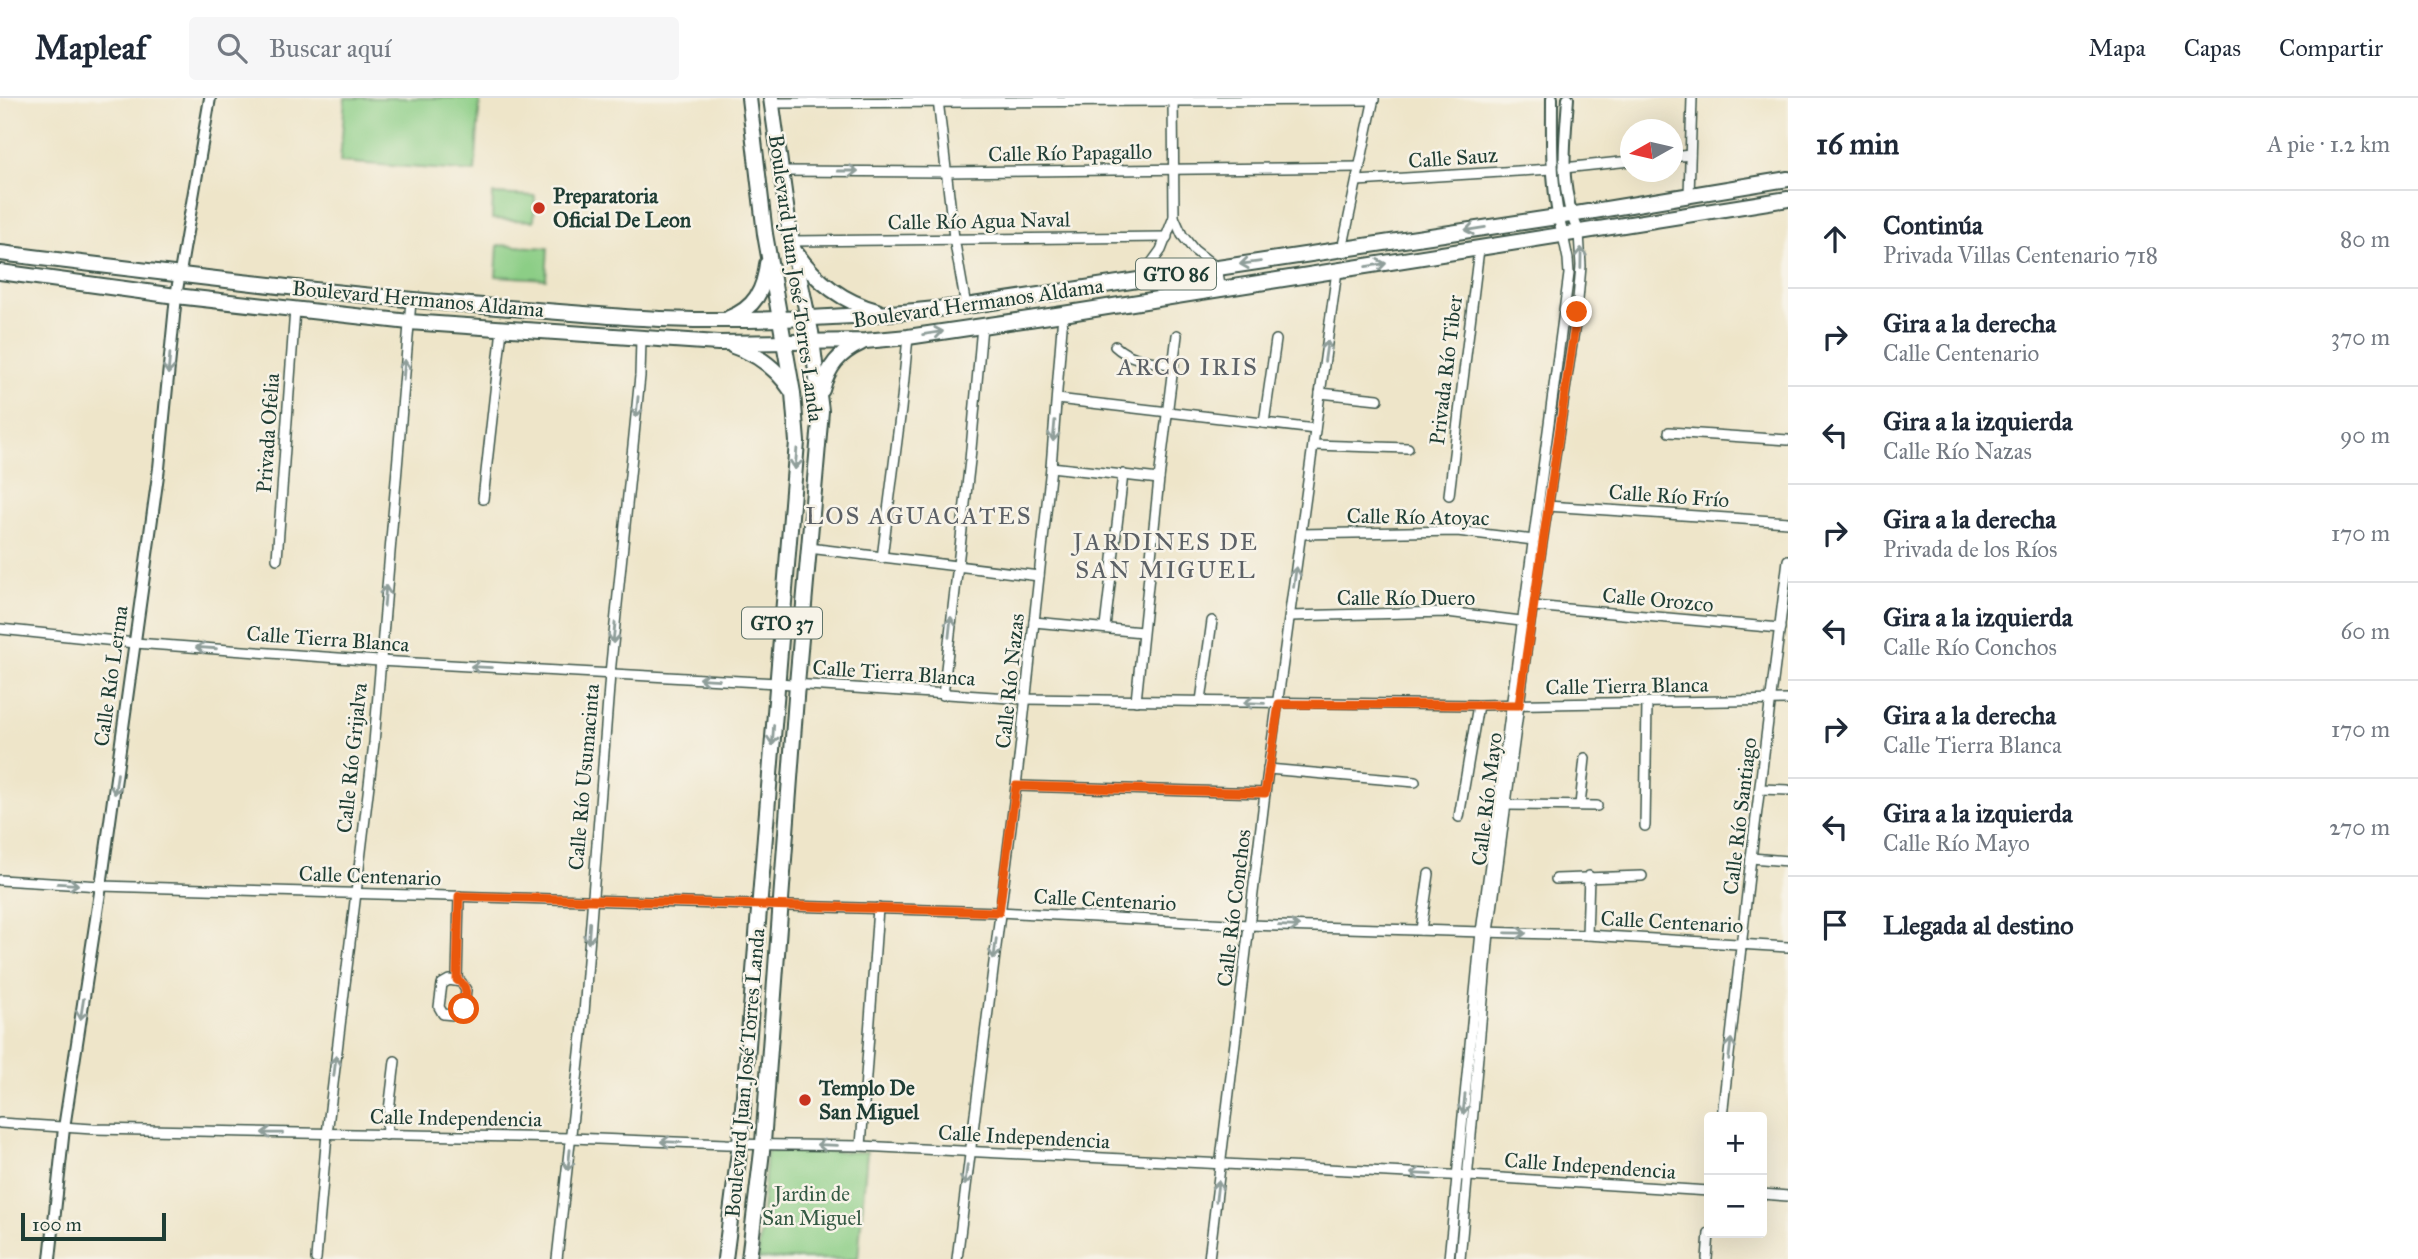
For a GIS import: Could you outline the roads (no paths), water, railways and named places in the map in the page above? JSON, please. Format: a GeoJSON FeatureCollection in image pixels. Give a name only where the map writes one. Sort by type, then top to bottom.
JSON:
{"type":"FeatureCollection","features":[{"type":"Feature","properties":{"kind":"main road","name":"Boulevard Juan José Torres Landa"},"geometry":{"type":"LineString","coordinates":[[725,1259],[740,1144],[797,442],[793,393],[767,245],[749,98]]}},
{"type":"Feature","properties":{"kind":"main road","name":"Boulevard Juan José Torres Landa"},"geometry":{"type":"LineString","coordinates":[[749,1259],[763,1143],[797,684],[821,424],[821,396],[813,343],[780,171],[771,100]]}},
{"type":"Feature","properties":{"kind":"main road","name":"Boulevard Hermanos Aldama"},"geometry":{"type":"LineString","coordinates":[[0,253],[411,301],[638,318],[809,318],[889,314],[966,306],[1563,216],[1788,179]]}},
{"type":"Feature","properties":{"kind":"main road","name":"Boulevard Hermanos Aldama"},"geometry":{"type":"LineString","coordinates":[[0,272],[176,296],[409,322],[718,343],[865,341],[1063,314],[1788,199]]}},
{"type":"Feature","properties":{"kind":"main road"},"geometry":{"type":"LineString","coordinates":[[721,320],[743,311],[760,293],[766,275],[767,245]]}},
{"type":"Feature","properties":{"kind":"main road"},"geometry":{"type":"LineString","coordinates":[[793,246],[811,272],[833,290],[859,305],[889,314]]}},
{"type":"Feature","properties":{"kind":"main road"},"geometry":{"type":"LineString","coordinates":[[821,396],[827,374],[834,362],[846,351],[865,341]]}},
{"type":"Feature","properties":{"kind":"main road"},"geometry":{"type":"LineString","coordinates":[[718,343],[741,348],[762,359],[779,374],[793,393]]}},
{"type":"Feature","properties":{"kind":"street","name":"Calle Río Lerma"},"geometry":{"type":"LineString","coordinates":[[50,1259],[64,1128],[101,886],[159,468],[176,296],[210,98]]}},
{"type":"Feature","properties":{"kind":"street","name":"Calle Río Mayo"},"geometry":{"type":"LineString","coordinates":[[1448,1259],[1514,705],[1533,606],[1577,312],[1581,266],[1578,233],[1563,216],[1551,169],[1552,98]]}},
{"type":"Feature","properties":{"kind":"street","name":"Calle Río Mayo"},"geometry":{"type":"LineString","coordinates":[[1460,1259],[1485,932],[1506,804],[1521,621],[1569,267],[1563,235],[1568,98]]}},
{"type":"Feature","properties":{"kind":"street"},"geometry":{"type":"LineString","coordinates":[[1689,195],[1692,98]]}},
{"type":"Feature","properties":{"kind":"street"},"geometry":{"type":"LineString","coordinates":[[1140,279],[1152,265],[1174,217],[1173,99]]}},
{"type":"Feature","properties":{"kind":"street"},"geometry":{"type":"LineString","coordinates":[[771,100],[1374,99],[1342,250]]}},
{"type":"Feature","properties":{"kind":"street"},"geometry":{"type":"LineString","coordinates":[[938,100],[954,238],[966,306]]}},
{"type":"Feature","properties":{"kind":"street"},"geometry":{"type":"LineString","coordinates":[[1683,156],[1690,155]]}},
{"type":"Feature","properties":{"kind":"street"},"geometry":{"type":"LineString","coordinates":[[1564,168],[1620,162]]}},
{"type":"Feature","properties":{"kind":"street","name":"Calle Río Papagallo"},"geometry":{"type":"LineString","coordinates":[[780,171],[946,172],[1360,167]]}},
{"type":"Feature","properties":{"kind":"street","name":"Calle Sauz"},"geometry":{"type":"LineString","coordinates":[[1357,181],[1551,169]]}},
{"type":"Feature","properties":{"kind":"street"},"geometry":{"type":"LineString","coordinates":[[1174,217],[1182,235],[1217,268],[1221,289]]}},
{"type":"Feature","properties":{"kind":"street","name":"Calle Río Agua Naval"},"geometry":{"type":"LineString","coordinates":[[793,246],[954,238],[1167,237]]}},
{"type":"Feature","properties":{"kind":"street","name":"Privada Río Tiber"},"geometry":{"type":"LineString","coordinates":[[1449,495],[1479,249]]}},
{"type":"Feature","properties":{"kind":"street","name":"Calle Río Conchos"},"geometry":{"type":"LineString","coordinates":[[1209,1259],[1268,769],[1337,271]]}},
{"type":"Feature","properties":{"kind":"street","name":"Calle Río Grijalva"},"geometry":{"type":"LineString","coordinates":[[316,1259],[327,1134],[374,743],[411,301]]}},
{"type":"Feature","properties":{"kind":"street","name":"Privada Ofelia"},"geometry":{"type":"LineString","coordinates":[[277,559],[295,309]]}},
{"type":"Feature","properties":{"kind":"street"},"geometry":{"type":"LineString","coordinates":[[1564,310],[1577,312]]}},
{"type":"Feature","properties":{"kind":"street","name":"Calle Río Nazas"},"geometry":{"type":"LineString","coordinates":[[957,1259],[1016,786],[1051,467],[1063,314]]}},
{"type":"Feature","properties":{"kind":"street"},"geometry":{"type":"LineString","coordinates":[[943,695],[970,460],[982,326]]}},
{"type":"Feature","properties":{"kind":"street"},"geometry":{"type":"LineString","coordinates":[[483,499],[502,328]]}},
{"type":"Feature","properties":{"kind":"street"},"geometry":{"type":"LineString","coordinates":[[1136,701],[1177,335]]}},
{"type":"Feature","properties":{"kind":"street"},"geometry":{"type":"LineString","coordinates":[[882,558],[908,337]]}},
{"type":"Feature","properties":{"kind":"street","name":"Calle Río Usumacinta"},"geometry":{"type":"LineString","coordinates":[[557,1259],[583,1026],[610,674],[640,376],[641,339]]}},
{"type":"Feature","properties":{"kind":"street"},"geometry":{"type":"LineString","coordinates":[[1264,422],[1276,340]]}},
{"type":"Feature","properties":{"kind":"street"},"geometry":{"type":"LineString","coordinates":[[1115,346],[1124,355],[1133,358],[1174,365]]}},
{"type":"Feature","properties":{"kind":"street"},"geometry":{"type":"LineString","coordinates":[[1320,393],[1378,398]]}},
{"type":"Feature","properties":{"kind":"street"},"geometry":{"type":"LineString","coordinates":[[1057,399],[1315,429]]}},
{"type":"Feature","properties":{"kind":"street"},"geometry":{"type":"LineString","coordinates":[[1669,432],[1788,440]]}},
{"type":"Feature","properties":{"kind":"street"},"geometry":{"type":"LineString","coordinates":[[1313,445],[1408,448]]}},
{"type":"Feature","properties":{"kind":"street"},"geometry":{"type":"LineString","coordinates":[[1051,467],[1159,479]]}},
{"type":"Feature","properties":{"kind":"street"},"geometry":{"type":"LineString","coordinates":[[1105,627],[1123,474]]}},
{"type":"Feature","properties":{"kind":"street","name":"Calle Río Frío"},"geometry":{"type":"LineString","coordinates":[[1548,506],[1788,522]]}},
{"type":"Feature","properties":{"kind":"street","name":"Calle Río Atoyac"},"geometry":{"type":"LineString","coordinates":[[1301,534],[1457,531],[1534,540]]}},
{"type":"Feature","properties":{"kind":"street"},"geometry":{"type":"LineString","coordinates":[[809,548],[1039,576]]}},
{"type":"Feature","properties":{"kind":"street","name":"Calle Río Santiago"},"geometry":{"type":"LineString","coordinates":[[1723,1112],[1759,789],[1780,628],[1785,609],[1788,560]]}},
{"type":"Feature","properties":{"kind":"street","name":"Calle Orozco"},"geometry":{"type":"LineString","coordinates":[[1533,606],[1780,628]]}},
{"type":"Feature","properties":{"kind":"street","name":"Calle Río Duero"},"geometry":{"type":"LineString","coordinates":[[1290,616],[1447,612],[1521,621]]}},
{"type":"Feature","properties":{"kind":"street"},"geometry":{"type":"LineString","coordinates":[[1201,701],[1212,621]]}},
{"type":"Feature","properties":{"kind":"street"},"geometry":{"type":"LineString","coordinates":[[1034,622],[1142,632]]}},
{"type":"Feature","properties":{"kind":"street","name":"Calle Tierra Blanca"},"geometry":{"type":"LineString","coordinates":[[0,629],[135,643],[379,661],[1025,699],[1478,705],[1788,700]]}},
{"type":"Feature","properties":{"kind":"street"},"geometry":{"type":"LineString","coordinates":[[1645,826],[1647,704]]}},
{"type":"Feature","properties":{"kind":"street"},"geometry":{"type":"LineString","coordinates":[[1459,817],[1478,705]]}},
{"type":"Feature","properties":{"kind":"street"},"geometry":{"type":"LineString","coordinates":[[1580,806],[1585,758]]}},
{"type":"Feature","properties":{"kind":"street"},"geometry":{"type":"LineString","coordinates":[[1268,769],[1415,782]]}},
{"type":"Feature","properties":{"kind":"street"},"geometry":{"type":"LineString","coordinates":[[1016,786],[1265,793]]}},
{"type":"Feature","properties":{"kind":"street"},"geometry":{"type":"LineString","coordinates":[[1759,789],[1788,790]]}},
{"type":"Feature","properties":{"kind":"street"},"geometry":{"type":"LineString","coordinates":[[1506,804],[1597,806]]}},
{"type":"Feature","properties":{"kind":"street"},"geometry":{"type":"LineString","coordinates":[[1751,858],[1788,861]]}},
{"type":"Feature","properties":{"kind":"street"},"geometry":{"type":"LineString","coordinates":[[1421,930],[1429,874]]}},
{"type":"Feature","properties":{"kind":"street"},"geometry":{"type":"LineString","coordinates":[[1587,935],[1589,876]]}},
{"type":"Feature","properties":{"kind":"street"},"geometry":{"type":"LineString","coordinates":[[1556,879],[1642,876]]}},
{"type":"Feature","properties":{"kind":"street","name":"Calle Centenario"},"geometry":{"type":"LineString","coordinates":[[0,880],[101,886],[999,912],[1249,925],[1587,935],[1788,947]]}},
{"type":"Feature","properties":{"kind":"street"},"geometry":{"type":"LineString","coordinates":[[457,980],[459,896]]}},
{"type":"Feature","properties":{"kind":"street"},"geometry":{"type":"LineString","coordinates":[[861,1146],[878,908]]}},
{"type":"Feature","properties":{"kind":"street"},"geometry":{"type":"LineString","coordinates":[[386,1135],[395,1061]]}},
{"type":"Feature","properties":{"kind":"street","name":"Calle Independencia"},"geometry":{"type":"LineString","coordinates":[[0,1123],[64,1128],[861,1146],[1457,1175],[1704,1191]]}},
{"type":"Feature","properties":{"kind":"street"},"geometry":{"type":"LineString","coordinates":[[1767,1194],[1788,1196]]}},
{"type":"Feature","properties":{"kind":"street"},"geometry":{"type":"LineString","coordinates":[[1707,1259],[1709,1238]]}},
{"type":"Feature","properties":{"kind":"place","name":"Preparatoria Oficial De Leon"},"geometry":{"type":"Point","coordinates":[539,208]}},
{"type":"Feature","properties":{"kind":"place","name":"Templo De San Miguel"},"geometry":{"type":"Point","coordinates":[805,1100]}},
{"type":"Feature","properties":{"kind":"district","name":"ARCO IRIS"},"geometry":{"type":"Point","coordinates":[1188,367]}},
{"type":"Feature","properties":{"kind":"district","name":"LOS AGUACATES"},"geometry":{"type":"Point","coordinates":[919,516]}},
{"type":"Feature","properties":{"kind":"district","name":"JARDINES DE SAN MIGUEL"},"geometry":{"type":"Point","coordinates":[1166,556]}},
{"type":"Feature","properties":{"kind":"park label","name":"Jardin de San Miguel"},"geometry":{"type":"Point","coordinates":[812,1206]}}]}
